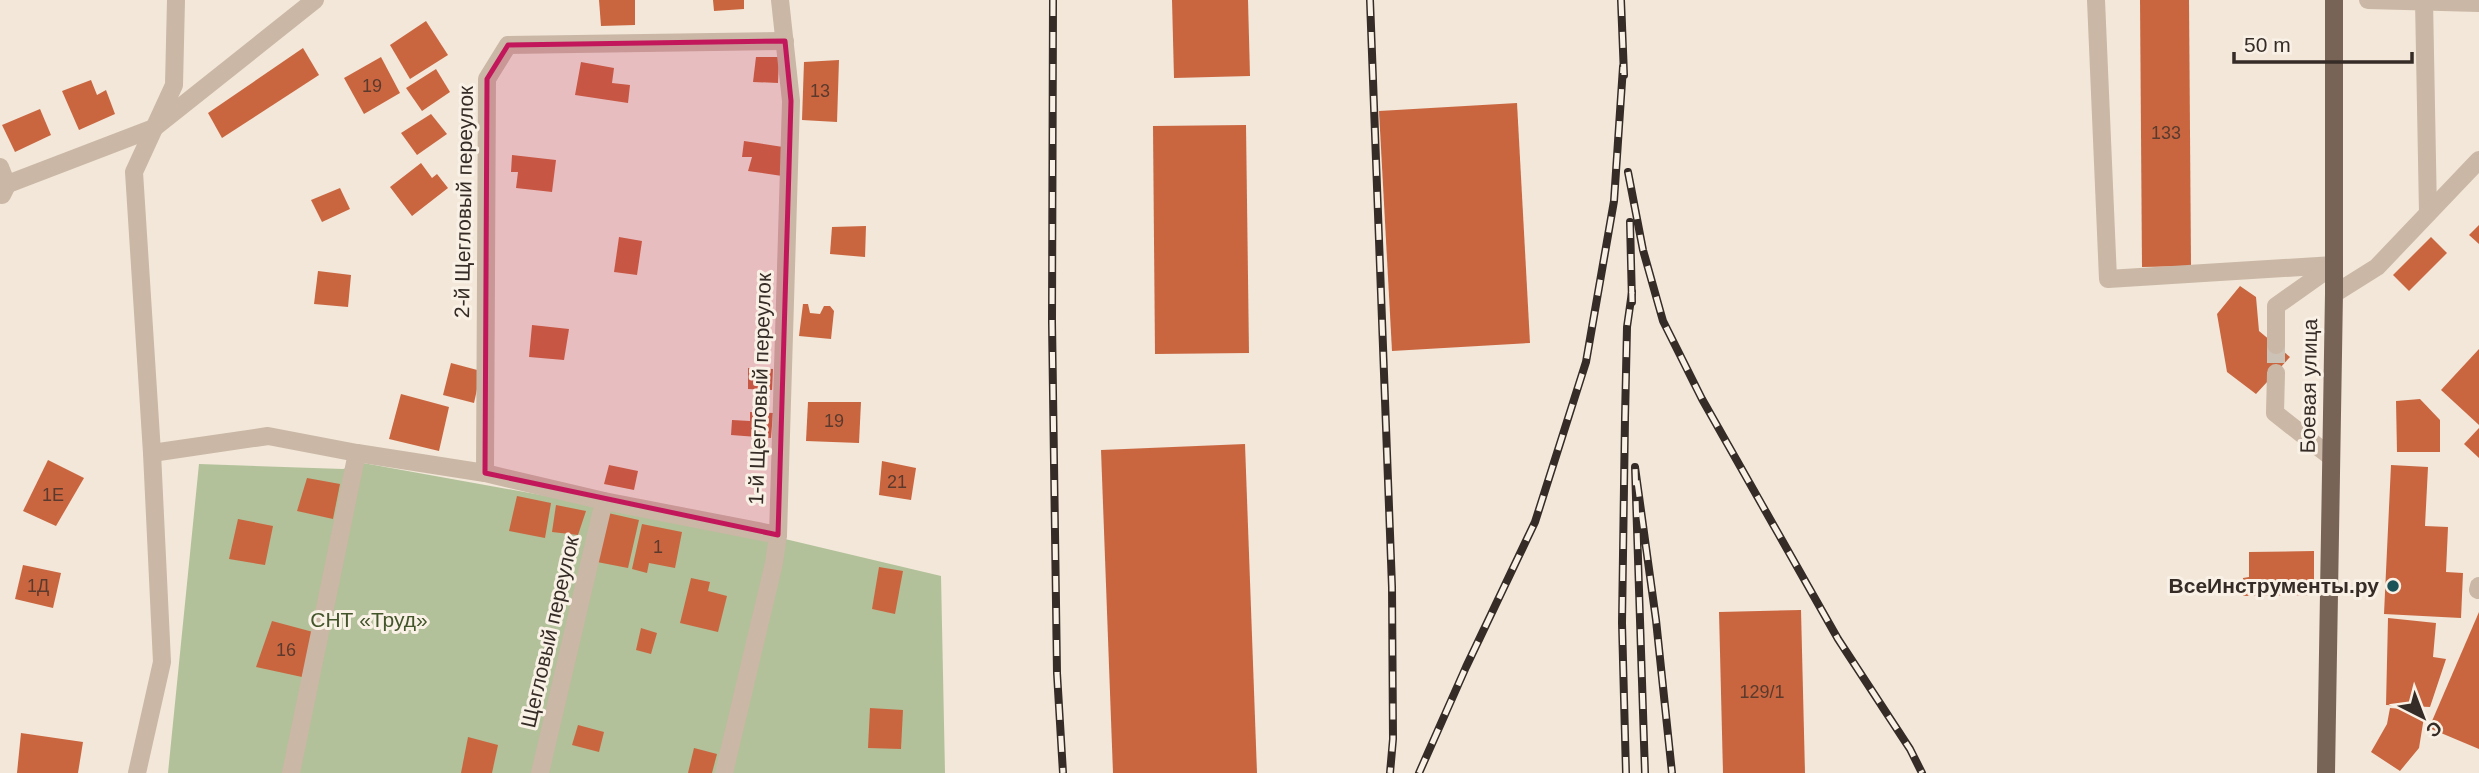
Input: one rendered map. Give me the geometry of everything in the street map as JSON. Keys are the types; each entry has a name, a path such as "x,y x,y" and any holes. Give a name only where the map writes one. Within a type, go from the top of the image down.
{"main road":[{"name":"Боевая улица","path":"2326,773 2334,293 2334,0"}],"street":[{"path":"137,773 162,662 134,172 174,85 176,0"},
{"path":"2,184 154,128 315,0"},
{"name":"1-й Щегловый переулок","path":"724,773 774,563 778,534 791,101 780,0"},
{"path":"2096,0 2108,279 2334,265"},
{"path":"2368,0 2479,3"},
{"path":"2424,1 2428,213"},
{"name":"2-й Щегловый переулок","path":"485,474 487,79 508,45 785,41"},
{"path":"2334,293 2377,267 2479,160"},
{"path":"2276,345 2276,306 2334,265"},
{"path":"2276,373 2275,413 2331,457"},
{"path":"152,453 268,436 485,474 604,501 778,534"},
{"path":"291,773 357,453"},
{"name":"Щегловый переулок","path":"540,773 604,501"}],"highlighted area":[{"path":"785,41 791,101 778,535 485,473 487,79 508,45"}],"green space":[{"name":"СНТ «Труд»","path":"363,463 785,539 941,576 945,773 168,773 199,464 343,469"}],"building":[{"path":"599,0 635,0 635,25 601,26"},
{"path":"713,0 744,0 744,9 714,11"},
{"path":"1172,0 1248,0 1250,76 1174,78"},
{"path":"2140,0 2189,0 2191,266 2142,267"},
{"path":"426,21 448,55 410,79 390,45"},
{"path":"303,48 319,75 222,138 208,113"},
{"path":"381,57 400,93 364,114 344,78"},
{"path":"756,57 779,57 778,83 753,82"},
{"path":"839,60 837,122 802,120 804,62"},
{"path":"581,62 614,68 612,83 630,85 628,103 575,95"},
{"path":"436,69 450,92 422,111 406,88"},
{"path":"91,80 97,95 106,90 115,114 79,130 62,91"},
{"path":"1517,103 1530,343 1392,351 1379,111"},
{"path":"40,109 51,135 15,152 2,125"},
{"path":"431,114 447,134 417,155 401,133"},
{"path":"1246,125 1249,353 1155,354 1153,126"},
{"path":"744,141 783,147 782,176 748,171 752,157 742,157"},
{"path":"512,155 556,160 552,192 516,188 518,172 511,172"},
{"path":"421,163 432,178 437,174 448,188 412,216 390,187"},
{"path":"340,188 350,209 322,222 311,200"},
{"path":"2479,225 2479,244 2469,235"},
{"path":"866,226 865,257 830,254 832,227"},
{"path":"619,237 642,241 637,275 614,272"},
{"path":"2431,237 2447,253 2409,291 2393,275"},
{"path":"318,271 351,275 348,307 314,304"},
{"path":"2240,286 2256,297 2259,331 2290,357 2256,394 2227,372 2217,314"},
{"path":"803,304 808,304 810,313 820,314 824,306 830,306 834,311 831,339 799,336"},
{"path":"532,325 569,329 564,360 529,357"},
{"path":"2479,349 2479,425 2441,390"},
{"path":"451,363 481,371 474,403 443,395"},
{"path":"748,368 773,369 772,390 748,389"},
{"path":"401,394 449,407 439,451 389,439"},
{"path":"2420,399 2440,420 2440,452 2397,452 2396,401"},
{"path":"808,402 861,402 859,443 806,441"},
{"path":"750,412 773,413 771,438 731,435 732,420 750,421"},
{"path":"2479,428 2479,458 2464,444"},
{"path":"1245,444 1257,773 1113,773 1101,450"},
{"path":"48,460 84,478 56,526 23,511"},
{"path":"882,461 916,468 911,500 879,495"},
{"path":"609,465 638,471 634,490 604,484"},
{"path":"2391,465 2428,467 2425,526 2448,527 2446,572 2463,573 2461,618 2384,614"},
{"path":"307,478 340,484 333,519 297,511"},
{"path":"517,496 551,503 545,538 509,531"},
{"path":"556,505 586,511 578,535 552,532"},
{"path":"608,513 639,520 628,568 597,562"},
{"path":"238,519 273,526 265,565 229,559"},
{"path":"642,524 682,532 675,568 649,563 647,573 632,569"},
{"path":"2314,551 2314,595 2243,596 2243,578 2249,577 2249,552"},
{"path":"23,565 61,573 53,608 15,599"},
{"path":"879,567 903,571 895,614 872,609"},
{"path":"691,578 710,582 708,591 727,596 718,632 680,623"},
{"path":"1801,610 1805,773 1723,773 1719,612"},
{"path":"2479,612 2479,749 2429,728"},
{"path":"2388,618 2436,623 2433,657 2446,659 2430,707 2386,705"},
{"path":"272,621 313,632 302,677 256,667"},
{"path":"641,628 657,633 651,654 636,650"},
{"path":"870,708 903,710 901,749 868,748"},
{"path":"2390,708 2425,711 2419,748 2400,771 2371,752 2387,724"},
{"path":"578,725 604,732 599,752 572,745"},
{"path":"21,733 83,742 78,773 17,773"},
{"path":"468,737 498,745 492,773 461,773"},
{"path":"694,748 717,754 712,773 688,773"}],"tunnel":[{"path":"2276,345 2276,373"}],"railway":[{"path":"1053,0 1052,322 1057,673 1063,773"},
{"path":"1370,0 1392,587 1393,739 1390,773"},
{"path":"1621,0 1624,75"},
{"path":"1419,773 1535,522 1586,362 1614,201 1623,67"},
{"path":"1628,172 1643,250 1663,321 1702,399 1838,639 1910,749 1922,773"},
{"path":"1630,222 1632,302"},
{"path":"1626,773 1622,623 1627,327 1632,292"},
{"path":"1645,773 1635,467 1656,620 1672,773"}],"place":[{"name":"ВсеИнструменты.ру","path":"2393,586"}]}
